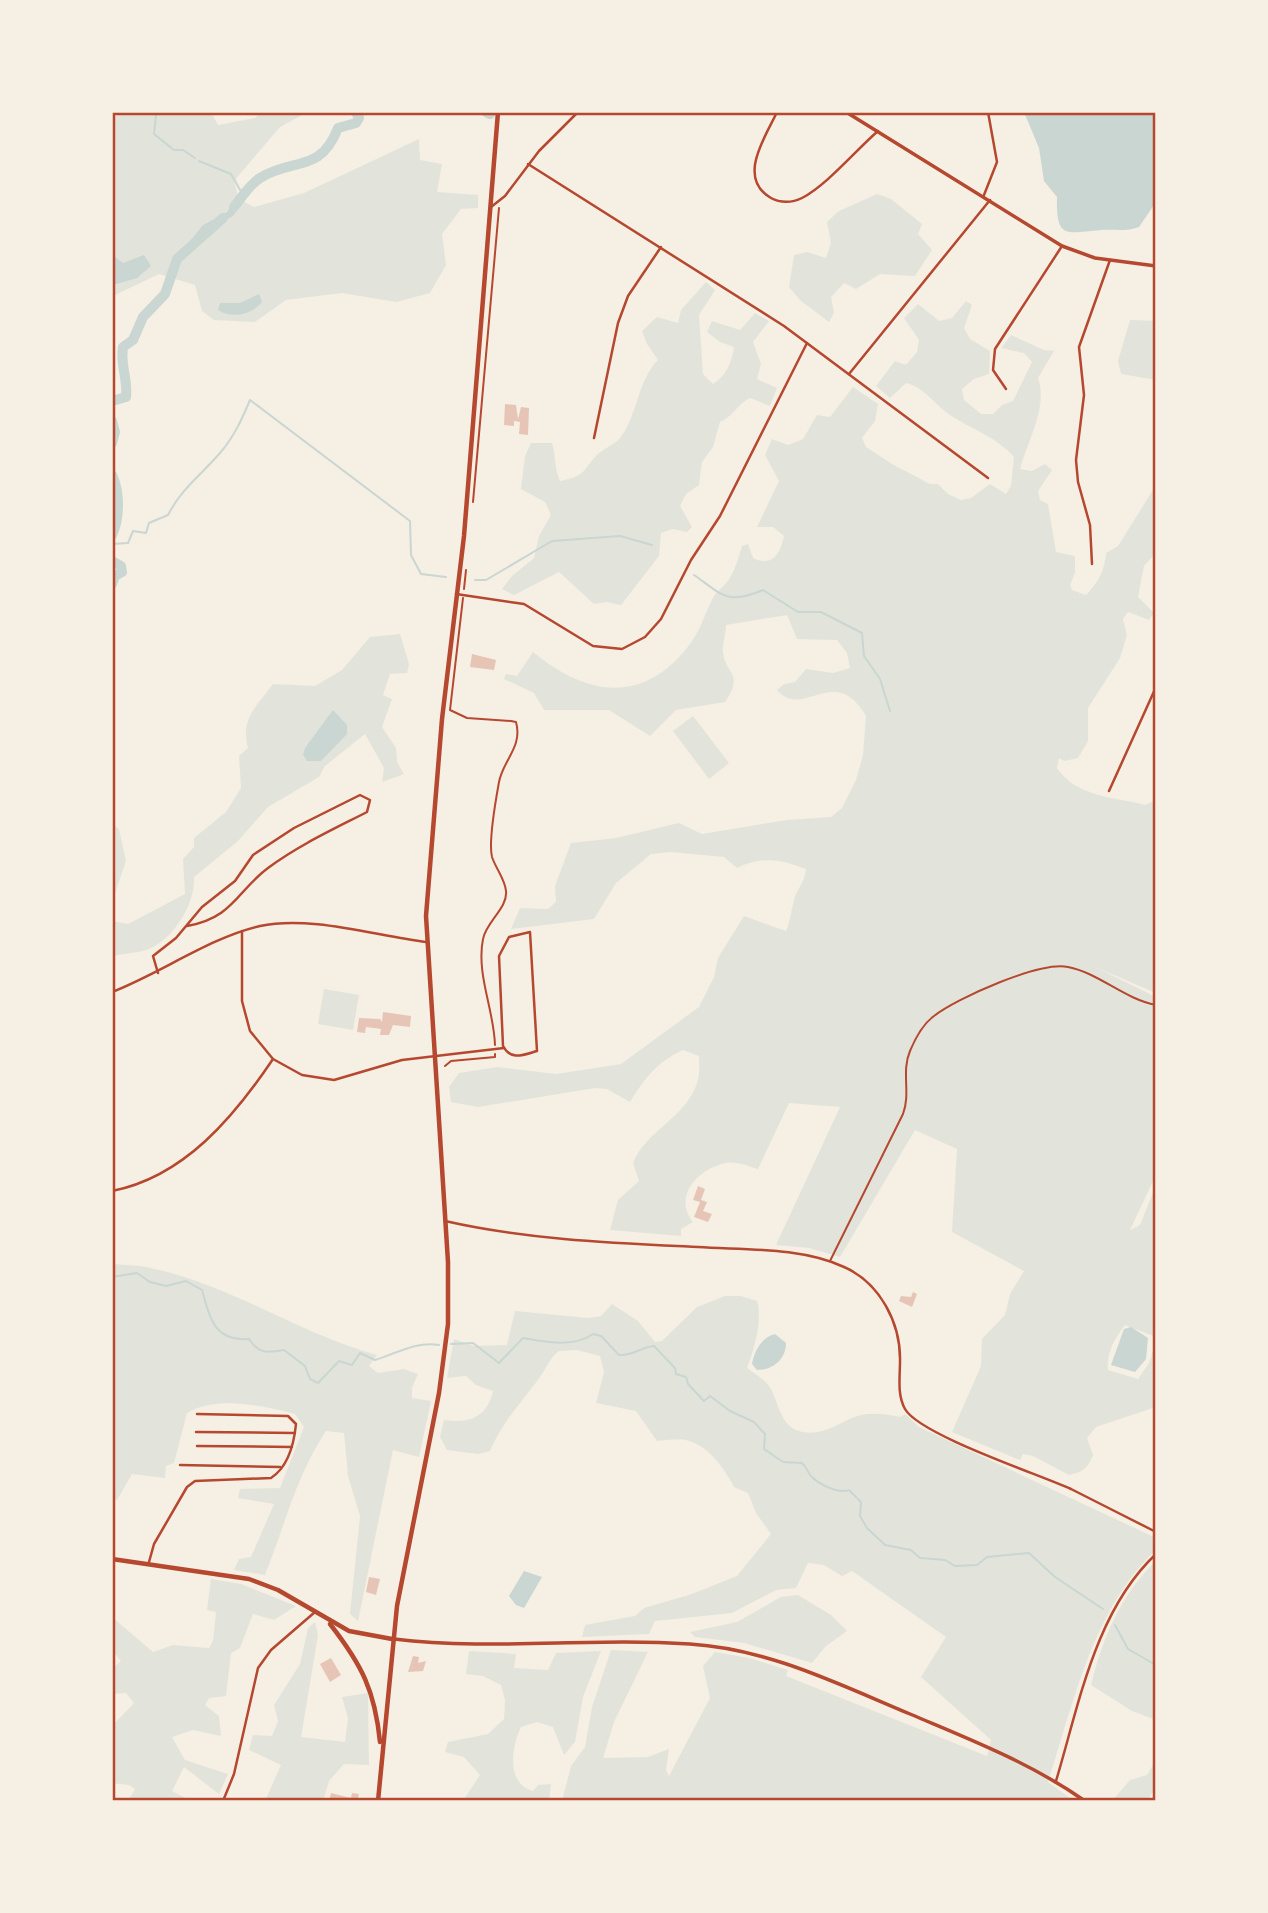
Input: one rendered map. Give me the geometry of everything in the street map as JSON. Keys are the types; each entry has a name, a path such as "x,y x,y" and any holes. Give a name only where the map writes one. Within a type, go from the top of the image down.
{"main road":[{"path":"378,1801 392,1639 446,1346 448,1287 445,1222 426,942 430,852 464,536 499,112"},
{"path":"112,1559 249,1578 278,1590 357,1634 392,1639"},
{"path":"328,1620 358,1662 370,1688 376,1710 381,1755"}],"street":[{"path":"491,207 578,112"},
{"path":"777,112 757,156 754,173 765,194 781,202 804,197 878,131"},
{"path":"846,112 984,195 1062,246 1110,260 1156,266"},
{"path":"984,195 997,162 988,112"},
{"path":"528,164 807,343 988,478"},
{"path":"849,374 990,200"},
{"path":"1006,389 993,370 995,349 1062,246"},
{"path":"594,438 618,323 628,296 661,247"},
{"path":"1092,564 1090,525 1077,470 1084,395 1079,346 1110,260"},
{"path":"456,594 524,604 593,646 622,649 645,637 661,620 691,560 720,516 807,343"},
{"path":"1109,791 1156,687"},
{"path":"158,973 153,956 187,926 202,907 235,881 253,855 282,835 360,794 370,800 368,812 305,844 267,869 225,911 206,921 187,926"},
{"path":"112,992 158,973 242,931 268,925 298,923 426,942"},
{"path":"242,931 243,1010 254,1039 272,1059 302,1075 334,1080 389,1063 433,1055 504,1048 516,1056 537,1051 530,932 509,937 499,952 504,1048"},
{"path":"112,1191 155,1175 199,1147 229,1119 272,1059"},
{"path":"445,1222 545,1239 776,1252 830,1261 870,1283 884,1303 898,1340 901,1398 911,1416 946,1436 1071,1489 1156,1532"},
{"path":"149,1564 155,1544 187,1487 195,1481 271,1478 278,1474 292,1447 296,1424 288,1416 197,1414"},
{"path":"196,1432 295,1433"},
{"path":"197,1446 292,1447"},
{"path":"180,1465 280,1467"},
{"path":"1056,1781 1093,1661 1109,1622 1132,1582 1156,1554"},
{"path":"223,1801 234,1774 258,1668 271,1650 315,1612"},
{"path":"392,1639 457,1645 654,1642 744,1651 816,1674 1006,1755 1056,1781 1085,1801"}],"lane":[{"path":"830,1261 903,1114 907,1101 905,1067 922,1028 936,1014 1018,975 1047,967 1067,966 1156,1005"}],"path":[{"path":"472,510 498,202"},
{"path":"445,1066 452,1062 495,1057 482,948 488,924 506,897 505,885 491,855 500,780 514,751 517,727 516,722 467,718 450,710 467,559"}],"shaded area":[{"path":"126,112 211,112 218,125 255,118 261,112 308,112 280,127 234,181 239,199 254,207 304,193 419,139 420,160 442,164 437,192 478,195 478,208 461,209 442,234 446,265 430,293 396,302 342,293 286,300 255,322 214,320 202,311 195,285 159,274 113,296 112,299 112,118"},
{"path":"1024,112 1156,112 1156,202 1139,227 1071,232 1061,227 1057,197 1044,181 1039,148"},
{"path":"877,194 891,199 922,224 918,234 932,250 915,276 880,274 856,289 844,283 831,297 834,313 829,322 800,300 789,287 794,255 807,252 826,258 831,243 827,222 839,211"},
{"path":"241,195 245,199 233,216 208,229 195,248 181,259 179,255 203,225 226,213"},
{"path":"112,255 123,263 144,255 151,266 137,278 113,285"},
{"path":"706,282 715,290 699,315 703,374 713,384 718,381 725,373 733,353 734,347 720,342 707,332 712,321 740,330 755,313 769,321 753,342 761,364 757,379 777,388 770,406 750,398 720,422 713,447 702,462 699,485 686,494 680,506 692,527 687,532 673,529 661,533 659,556 621,605 607,602 594,604 559,572 514,595 502,589 512,576 534,558 539,536 551,515 545,502 521,489 525,456 531,443 552,443 560,481 579,475 598,454 618,440 631,419 651,368 658,360 642,331 657,317 678,323 681,310"},
{"path":"259,294 262,302 247,313 236,315 218,310 220,303 240,303"},
{"path":"966,301 972,305 964,328 970,339 990,351 989,374 974,379 962,389 964,400 981,414 993,414 1002,405 1013,401 1032,362 1024,353 1001,348 1011,335 1044,350 1054,351 1038,378 1041,400 1039,412 1020,469 1032,471 1045,464 1052,470 1038,491 1040,500 1048,504 1056,552 1075,556 1075,572 1070,586 1072,590 1086,595 1094,585 1102,571 1106,553 1118,546 1156,485 1156,553 1144,566 1138,597 1154,613 1149,620 1128,612 1123,619 1127,635 1120,658 1088,708 1088,741 1078,758 1064,761 1059,758 1057,768 1075,785 1097,794 1145,805 1156,800 1156,993 1095,967 1156,997 1156,1175 1130,1230 1140,1225 1156,1185 1156,1337 1125,1325 1112,1346 1108,1370 1138,1379 1149,1363 1156,1341 1156,1407 1096,1427 1087,1438 1093,1455 1089,1463 1081,1471 1069,1475 1033,1456 1023,1454 1020,1460 952,1432 981,1366 982,1339 1005,1315 1010,1294 1024,1271 952,1232 957,1149 915,1130 840,1257 809,1248 776,1245 840,1107 789,1103 758,1169 738,1163 726,1163 698,1177 687,1193 687,1212 693,1222 681,1229 681,1236 610,1230 618,1200 639,1181 633,1163 639,1152 684,1106 691,1095 698,1080 699,1056 683,1050 666,1060 647,1078 630,1102 607,1089 595,1088 478,1107 451,1102 449,1087 459,1073 497,1067 556,1074 621,1064 699,1007 714,977 718,958 744,916 786,931 806,869 772,860 737,868 724,857 671,852 651,854 616,883 594,919 511,929 520,908 548,909 556,902 555,886 571,843 616,838 679,823 702,834 787,820 831,817 842,808 856,780 863,755 866,716 854,701 842,694 831,692 798,700 787,698 777,690 784,684 795,682 806,669 833,673 850,668 847,653 837,640 797,639 787,615 726,625 724,659 734,679 725,702 676,710 650,736 609,710 544,710 534,693 504,679 506,674 517,676 533,652 574,678 615,688 635,685 654,677 672,664 694,639 714,596 729,579 742,546 748,544 753,558 760,560 771,560 778,553 784,536 773,527 757,527 779,481 765,455 772,439 788,445 803,439 817,415 830,417 853,387 878,404 875,421 862,438 866,447 930,484 938,484 948,494 961,500 971,498 990,484 1006,494 1011,486 1014,457 1007,450 950,415 913,385 906,383 890,398 876,386 895,361 906,365 917,352 919,340 904,318 918,304 939,321 952,318"},
{"path":"1130,320 1156,321 1156,380 1121,374 1118,361"},
{"path":"400,634 409,664 407,673 390,674 383,695 392,699 382,727 396,748 397,762 404,774 382,782 384,768 365,734 325,766 319,777 268,807 238,841 194,877 191,900 186,912 161,942 139,952 112,956 112,921 128,924 185,894 183,859 194,847 194,838 226,812 241,788 239,756 248,748 248,721 273,684 315,686 342,670 370,637"},
{"path":"333,710 347,725 347,734 321,761 307,761 303,755 305,748"},
{"path":"693,716 729,763 709,779 673,731"},
{"path":"112,824 119,829 126,861 112,902"},
{"path":"324,989 359,995 353,1030 318,1024"},
{"path":"112,1264 134,1265 184,1277 239,1298 321,1335 377,1355 369,1366 378,1373 404,1369 418,1374 412,1388 412,1398 431,1401 419,1457 393,1450 358,1621 350,1614 360,1516 348,1476 344,1433 326,1431 316,1448 299,1483 265,1575 234,1570 239,1559 251,1557 274,1504 238,1498 240,1489 280,1488 304,1427 295,1414 255,1405 226,1403 212,1404 187,1413 174,1463 166,1466 165,1478 132,1474 117,1500 112,1498"},
{"path":"725,1296 741,1296 757,1301 758,1326 747,1368 769,1386 783,1418 796,1430 813,1433 857,1416 879,1414 900,1417 905,1414 919,1427 1156,1538 1156,1550 1116,1599 1101,1627 1067,1719 1048,1782 1074,1801 562,1801 571,1766 585,1747 592,1707 611,1650 648,1652 614,1722 603,1758 648,1757 669,1749 666,1770 669,1776 710,1698 703,1666 715,1652 749,1658 788,1670 786,1676 987,1756 991,1740 921,1677 946,1637 852,1571 842,1576 824,1565 808,1563 796,1588 776,1590 732,1613 655,1621 649,1634 582,1637 585,1625 635,1616 644,1608 689,1595 737,1576 771,1534 756,1513 748,1493 734,1487 721,1466 702,1447 683,1439 657,1441 636,1411 596,1403 604,1372 600,1356 577,1350 559,1351 506,1421 490,1451 478,1454 447,1450 440,1437 444,1420 462,1421 476,1417 486,1407 493,1391 476,1385 466,1376 447,1378 454,1339 473,1346 507,1345 515,1311 588,1318 601,1316 612,1304 638,1321 655,1342 662,1341 697,1307"},
{"path":"1131,1327 1148,1338 1146,1359 1135,1372 1111,1365 1124,1329"},
{"path":"775,1334 786,1343 784,1354 773,1366 757,1370 752,1364 757,1350 766,1338"},
{"path":"1156,1561 1156,1720 1132,1711 1091,1685 1114,1618 1133,1588"},
{"path":"524,1571 542,1577 524,1608 516,1605 509,1596"},
{"path":"211,1579 241,1584 296,1606 274,1620 253,1614 240,1648 231,1653 226,1696 209,1698 205,1705 219,1716 221,1736 193,1730 172,1737 185,1760 228,1774 219,1794 184,1767 172,1791 191,1801 128,1801 135,1789 129,1785 112,1783 112,1726 134,1703 126,1693 112,1694 112,1669 121,1661 112,1650 112,1617 153,1652 173,1645 209,1648 213,1641 216,1612 207,1610"},
{"path":"798,1595 831,1615 847,1631 826,1646 812,1663 744,1643 695,1637 690,1632 737,1622 781,1597"},
{"path":"315,1622 318,1635 301,1737 345,1742 348,1718 342,1697 368,1693 369,1765 344,1764 329,1781 323,1801 265,1801 281,1765 249,1750 253,1735 272,1736 278,1721 274,1705 300,1664 308,1628"},
{"path":"469,1651 516,1654 514,1668 548,1670 556,1653 601,1651 583,1697 575,1742 564,1755 553,1727 537,1722 521,1727 518,1735 513,1763 518,1780 533,1791 538,1785 551,1784 549,1801 463,1801 480,1775 464,1757 445,1752 448,1742 488,1734 504,1719 505,1700 501,1685 483,1676 466,1674"},
{"path":"1156,1760 1156,1787 1147,1801 1112,1801 1130,1780 1147,1775"}],"building":[{"path":"505,404 516,405 518,419 521,407 529,408 528,435 519,434 520,422 514,421 514,426 504,425"},
{"path":"472,654 496,660 494,670 470,667"},
{"path":"383,1012 411,1016 410,1027 393,1025 389,1035 380,1035 381,1029 366,1027 365,1033 357,1032 359,1018 380,1019 382,1022"},
{"path":"698,1186 705,1189 701,1200 707,1202 703,1211 712,1214 708,1222 694,1217 700,1202 693,1200"},
{"path":"913,1292 917,1294 912,1307 899,1301 901,1296 911,1297"},
{"path":"369,1577 380,1579 376,1595 366,1592"},
{"path":"413,1656 419,1657 418,1663 426,1661 423,1671 408,1672"},
{"path":"331,1658 341,1675 330,1682 320,1664"},
{"path":"331,1793 351,1798 352,1793 359,1794 357,1801 329,1801"}],"waterway":[{"path":"160,112 156,115 154,134 174,150 183,150 195,158"},
{"path":"234,207 260,178 305,162 323,152 338,128 356,123 359,118 356,112"},
{"path":"486,112 490,114"},
{"path":"199,161 231,174 243,195"},
{"path":"112,401 126,397 123,347 133,340 143,317 165,294 177,259 223,218"},
{"path":"112,544 128,543 133,531 146,533 149,523 168,515 185,489 229,441 250,400 410,521 411,555 421,574 446,577"},
{"path":"112,421 115,432 112,443"},
{"path":"112,475 118,505 112,535"},
{"path":"475,580 486,580 552,541 620,536 652,545"},
{"path":"112,561 121,566 122,572 115,576 112,584"},
{"path":"694,575 726,596 741,597 763,590 798,612 821,612 862,633 864,656 880,679 890,711"},
{"path":"112,1277 137,1273 150,1282 166,1286 186,1281 202,1290 211,1319 221,1332 228,1337 249,1339 264,1351 284,1350 305,1366 310,1379 318,1383 339,1361 352,1365 360,1353 375,1360 415,1346 439,1345"},
{"path":"451,1344 473,1343 499,1363 523,1338 568,1342 593,1334 601,1336 619,1355 654,1346 675,1368 676,1374 686,1377 688,1384 704,1401 710,1396 730,1411 754,1422 765,1434 764,1449 783,1462 802,1463 811,1476 825,1486 840,1491 849,1490 861,1502 860,1516 867,1528 885,1545 911,1550 920,1558 945,1560 955,1566 977,1565 987,1557 1029,1553 1055,1577 1103,1609"},
{"path":"1115,1625 1128,1649 1154,1664 1156,1671"},
{"path":"1156,1677 1156,1685"}]}
